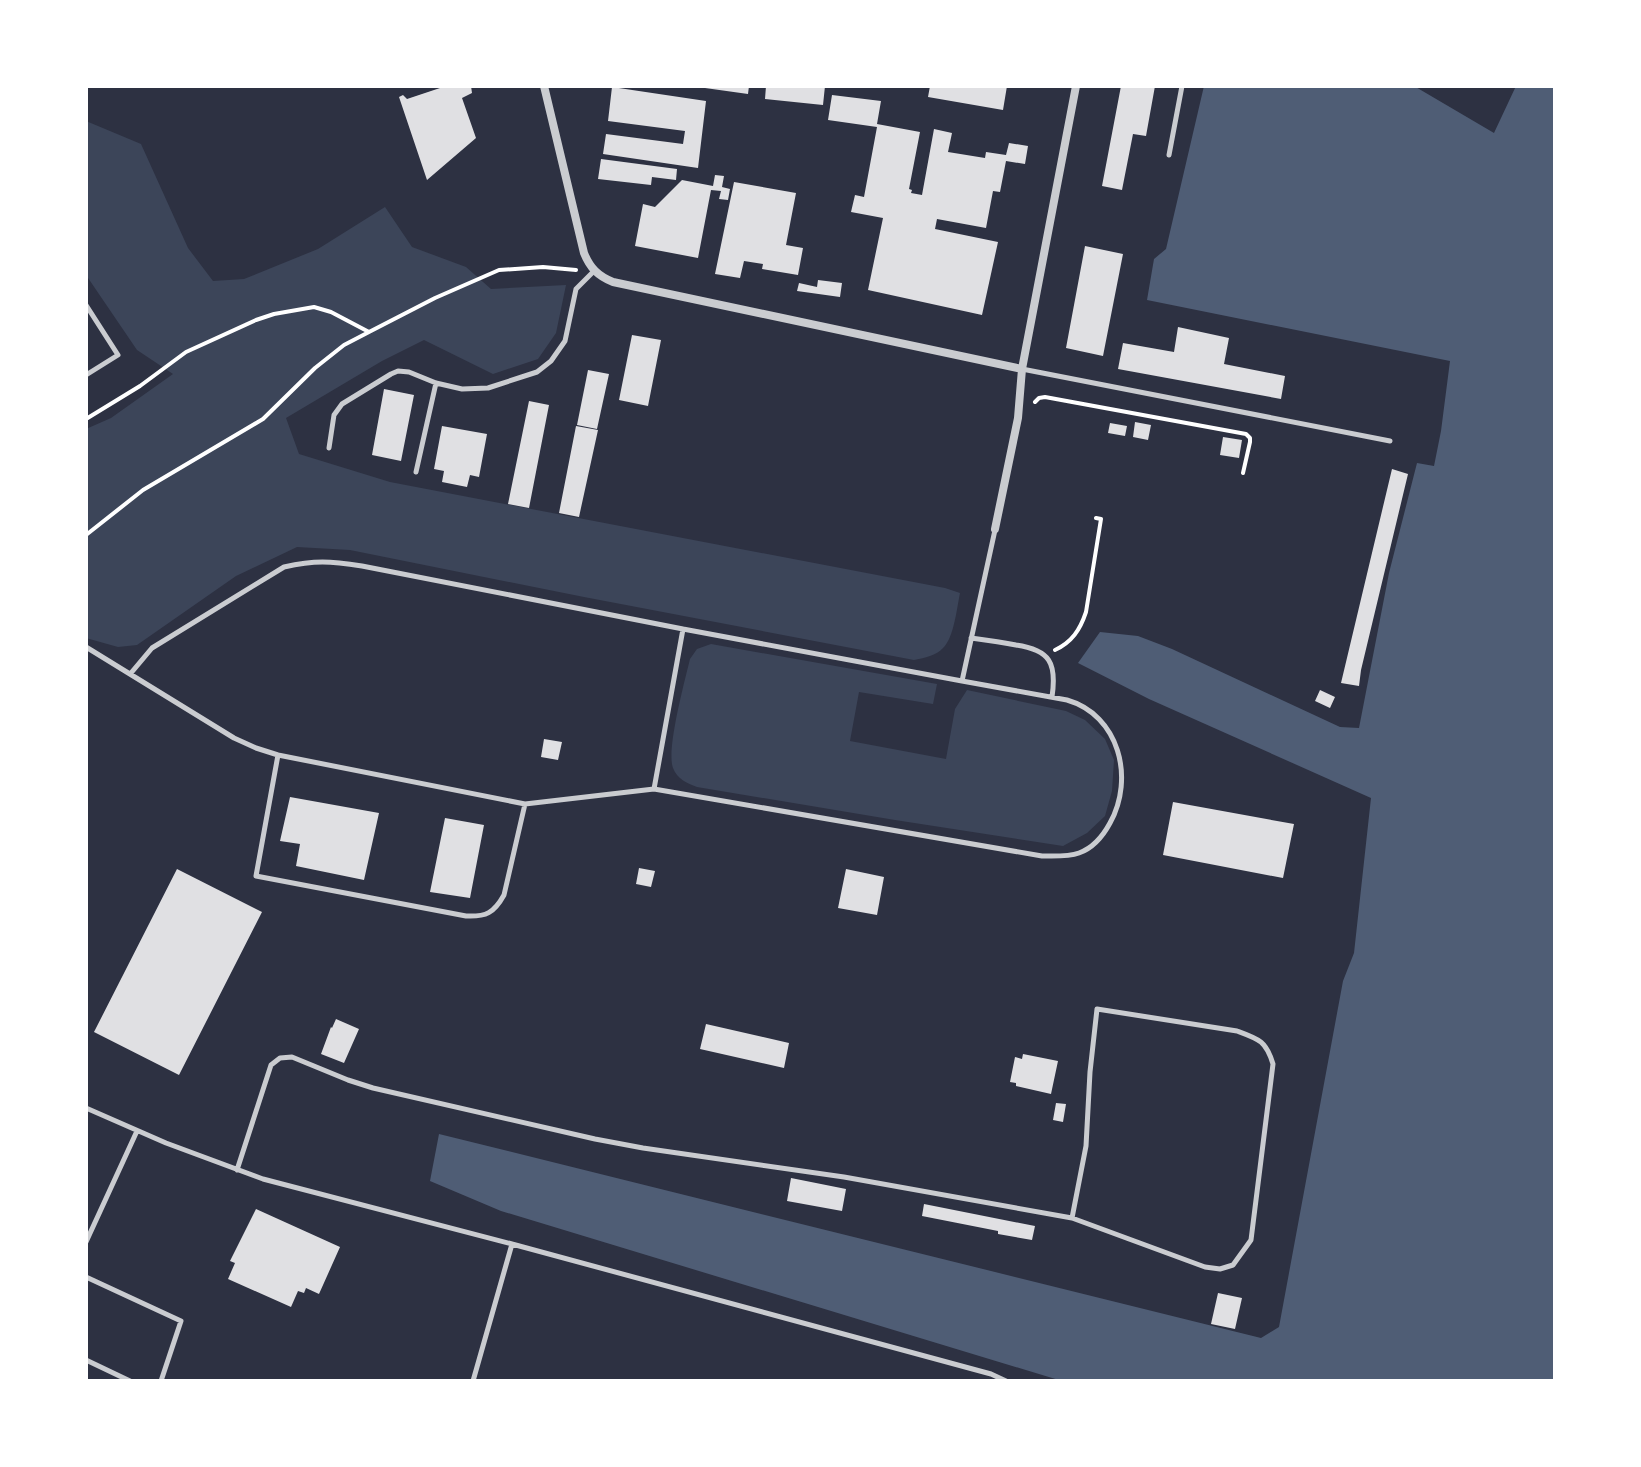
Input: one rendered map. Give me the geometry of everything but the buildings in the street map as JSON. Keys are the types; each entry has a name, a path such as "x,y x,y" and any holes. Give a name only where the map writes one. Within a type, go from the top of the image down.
{"street":[{"path":"544,86 584,253 594,271 613,282 1022,369"},
{"path":"995,529 1018,418 1022,369 1076,86"}],"lane":[{"path":"1169,155 1182,86"},
{"path":"329,448 334,415 342,404 398,371 462,389 488,388 537,372 551,361 565,341 576,289 594,271"},
{"path":"86,305 118,355 86,375"},
{"path":"1022,369 1390,441"},
{"path":"416,472 436,383"},
{"path":"962,681 995,529"},
{"path":"86,647 234,738 256,748 525,804 654,789 1042,856 1062,856 1079,853 1094,845 1105,832 1115,815 1122,782 1121,758 1111,734 1092,711 1080,704 335,562 309,561 284,567 152,648 131,673"},
{"path":"654,789 683,629"},
{"path":"971,638 1038,649 1052,666 1055,680 1052,697"},
{"path":"278,755 256,876 480,917 497,908 504,895 525,804"},
{"path":"237,1170 271,1065 280,1058 292,1057 373,1088 595,1139 844,1177 1072,1218 1205,1267 1220,1269 1233,1265 1251,1240 1255,1223 1273,1064 1269,1049 1256,1038 1237,1031 1097,1009 1086,1146 1072,1218"},
{"path":"86,1108 263,1179 976,1370 1006,1381"},
{"path":"86,1242 137,1131"},
{"path":"473,1381 512,1244"},
{"path":"86,1277 181,1321 161,1381"},
{"path":"86,1360 130,1381"}],"path":[{"path":"86,535 143,490 263,419 315,368 344,345 369,332 499,270 543,267 594,271"},
{"path":"86,419 140,386 186,352 274,314 314,307 331,312 369,332"},
{"path":"1032,405 1045,397 1246,434 1250,442 1243,473"},
{"path":"1046,655 1065,645 1082,624 1101,519 1096,518"}],"shaded area":[{"path":"1204,86 1414,86 1494,133 1516,86 1555,86 1555,1381 1062,1381 501,1211 430,1181 439,1134 1261,1338 1279,1327 1343,981 1354,953 1371,798 1149,699 1078,663 1100,632 1138,636 1340,727 1359,728 1389,573 1417,463 1434,466 1450,361 1147,300 1154,259 1166,249"},
{"path":"86,121 141,144 188,248 213,281 244,279 318,249 385,207 412,247 466,267 491,289 566,285 556,333 538,359 493,374 424,340 286,418 299,454 390,482 945,588 960,593 947,643 937,653 914,660 350,550 297,547 236,576 137,645 118,647 86,638 86,429 111,418 173,374 137,350 86,275"},
{"path":"711,644 937,684 933,704 859,692 850,741 946,759 955,709 967,690 1066,711 1085,720 1105,739 1114,760 1112,791 1105,816 1087,833 1063,846 690,784 680,778 673,768 674,731 690,659 697,649"}]}
